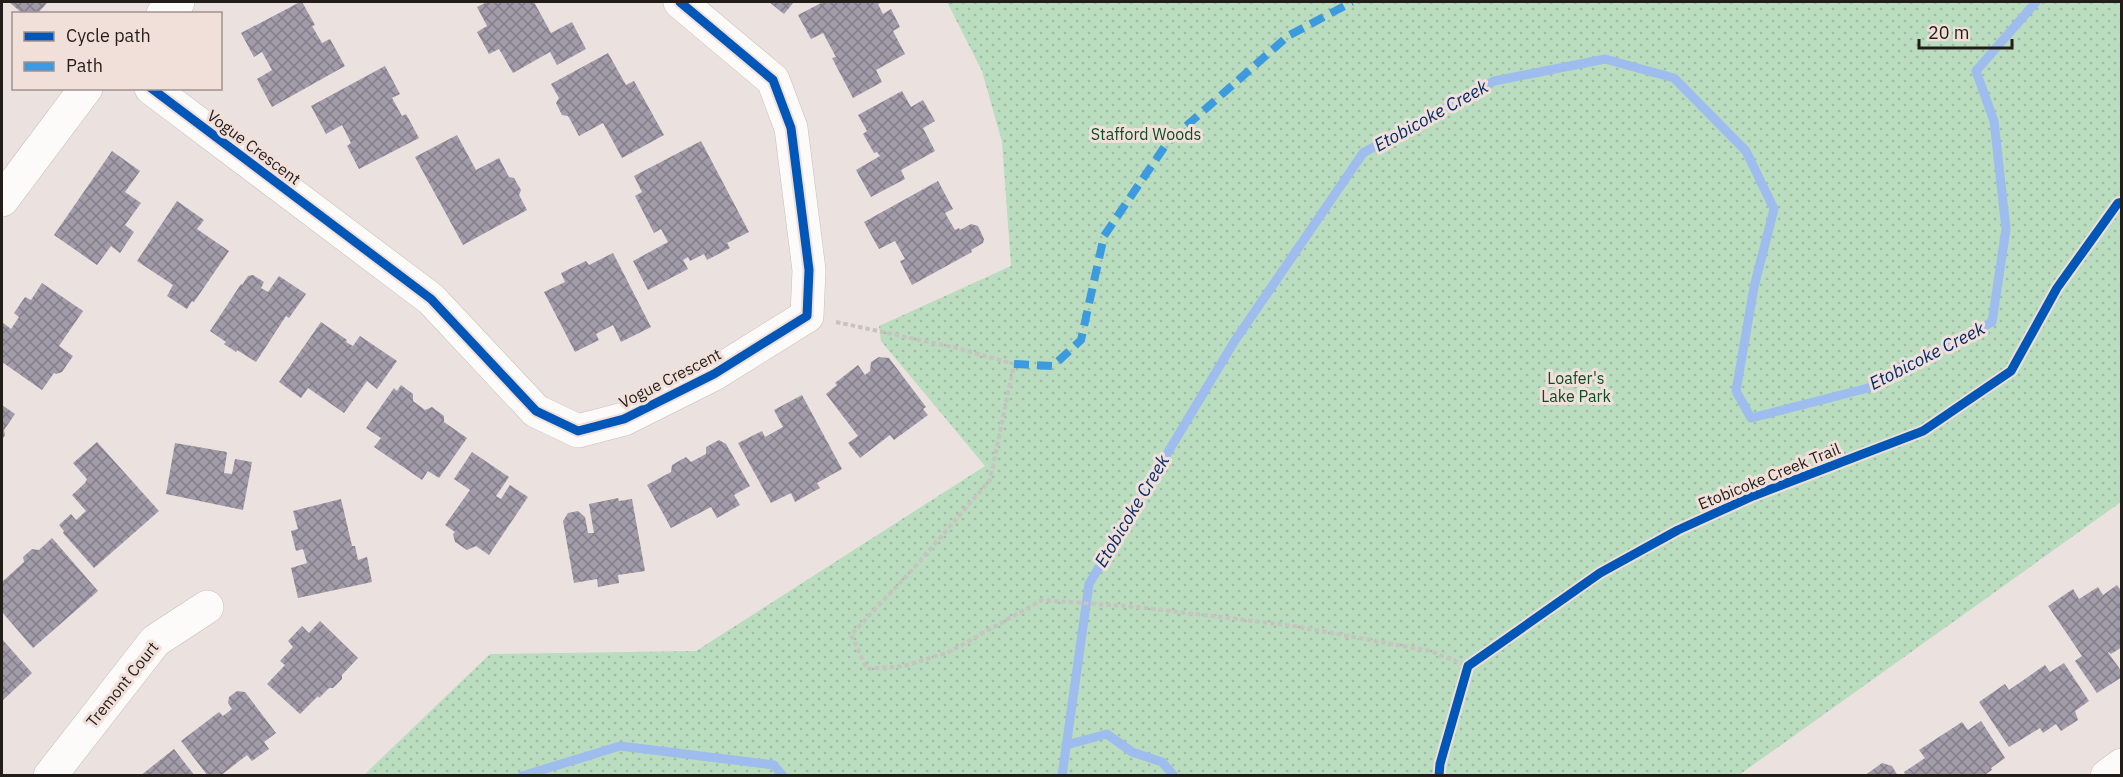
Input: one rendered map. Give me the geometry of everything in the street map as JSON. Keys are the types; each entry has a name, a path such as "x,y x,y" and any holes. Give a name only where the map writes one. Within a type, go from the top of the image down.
{"street":[{"path":"166,12 178,2"},
{"path":"680,2 773,80 791,128 809,270 807,316"},
{"path":"2,200 84,90"},
{"name":"Vogue Crescent","path":"154,90 431,299 536,411 578,431 624,419 714,374 807,316"},
{"name":"Tremont Court","path":"50,776 155,641 207,607"},
{"path":"2107,776 2121,765"}],"path":[{"path":"807,316 957,348 1014,364 990,480 912,570 851,634 867,669 904,666 949,652 1042,600 1138,607 1317,630 1430,651 1468,666"},
{"path":"1465,677 1468,666 1477,659"}],"green space":[{"name":"Loafer's Lake Park","path":"947,2 2121,2 2121,502 1739,775 364,775 490,654 696,651 985,466 881,341 879,326 1011,266 1002,142 982,71"}],"building":[{"path":"9,2 48,2 39,12 21,12"},
{"path":"300,2 315,25 312,26 322,43 330,39 345,66 272,107 257,79 272,70 262,52 254,57 241,33"},
{"path":"487,2 534,2 551,33 572,22 586,49 557,65 550,52 513,73 499,49 489,54 477,32 487,26 477,7"},
{"path":"769,2 794,2 784,14"},
{"path":"823,2 882,2 878,4 883,14 891,9 900,27 893,31 905,54 876,70 882,82 853,98 832,58 836,57 823,33 811,39 798,15"},
{"path":"608,53 626,85 634,81 664,135 622,158 603,123 579,136 568,116 562,115 556,103 559,98 551,84"},
{"path":"385,66 400,94 392,98 402,116 406,114 419,138 359,169 347,146 351,143 342,125 326,134 311,106"},
{"path":"902,91 911,107 923,100 935,121 923,128 935,151 901,170 905,179 871,197 856,170 880,156 877,152 874,153 863,134 867,131 858,115"},
{"path":"457,135 476,170 499,158 509,177 514,178 521,190 519,195 527,210 463,245 415,157"},
{"path":"701,141 749,232 727,243 730,248 707,260 704,254 690,261 688,257 683,260 688,269 648,290 633,261 668,242 661,229 654,233 635,196 642,192 634,176"},
{"path":"112,151 140,171 125,192 141,203 125,225 134,232 120,253 111,246 97,265 54,235"},
{"path":"938,181 953,209 945,213 955,230 971,224 978,226 984,239 983,243 971,250 972,252 912,285 900,261 905,259 895,241 879,249 864,222"},
{"path":"177,201 204,220 197,229 229,251 187,309 167,296 173,285 137,261"},
{"path":"613,253 651,327 621,342 613,325 596,334 599,340 575,352 544,292 565,282 561,273 586,261 589,265"},
{"path":"253,275 264,282 261,288 268,292 279,276 306,294 289,318 286,316 256,362 224,344 226,342 210,331 241,284 248,276"},
{"path":"42,283 83,311 59,346 73,356 62,372 54,373 42,390 2,362 2,322 11,329 19,317 14,313 25,297 31,300"},
{"path":"321,322 353,346 360,336 397,361 377,389 367,381 344,413 308,388 301,398 279,382"},
{"path":"879,357 889,358 926,407 923,409 928,415 894,440 890,435 860,458 848,443 858,436 826,394 837,385 835,383 858,365 865,375 870,371 871,362"},
{"path":"401,385 413,394 413,401 425,410 432,407 444,416 444,422 467,438 439,478 428,471 422,480 374,447 381,438 366,428 394,388 397,391"},
{"path":"802,395 842,469 817,483 820,488 795,502 791,493 771,503 738,443 762,431 765,437 783,427 774,410"},
{"path":"2,405 15,414 4,430 5,435 2,440"},
{"path":"719,440 726,444 750,486 734,495 740,505 717,518 711,507 671,528 647,485 671,472 672,465 686,457 691,462 706,454 706,447"},
{"path":"97,442 159,511 94,568 63,533 59,525 71,514 76,520 86,511 72,495 87,479 73,463"},
{"path":"175,443 227,452 224,473 232,474 235,459 252,462 243,510 166,494"},
{"path":"472,452 509,477 496,496 501,499 510,485 528,497 489,555 476,546 467,550 455,542 453,534 455,532 445,525 470,490 454,479"},
{"path":"618,498 619,501 632,499 645,571 618,575 619,583 598,587 597,579 574,583 563,521 568,513 578,511 585,517 588,533 594,533 589,504"},
{"path":"341,499 352,546 355,546 358,560 367,557 372,582 298,598 291,568 307,563 303,549 296,551 291,531 298,529 293,511"},
{"path":"52,538 98,591 33,648 2,612 2,582 24,562 23,557 32,549 39,550"},
{"path":"2117,585 2122,592 2122,647 2111,654 2107,651 2122,672 2122,677 2097,693 2075,661 2082,656 2048,606 2073,589 2079,599 2098,587 2103,595"},
{"path":"320,621 358,658 333,688 329,688 319,698 318,696 300,714 267,684 285,665 280,661 293,647 288,641 302,626 309,633"},
{"path":"2,639 32,673 2,701"},
{"path":"2064,663 2089,701 2075,711 2078,720 2061,731 2056,724 2043,733 2040,728 2009,747 1979,702 2005,684 2009,690 2045,665 2050,672"},
{"path":"237,691 245,692 276,733 264,742 269,749 252,761 247,755 220,776 208,776 181,741 219,712 223,716 232,709 228,703 229,697"},
{"path":"1981,721 2005,758 1991,768 1992,770 1983,776 1906,776 1904,772 1925,758 1919,750 1962,722 1968,730"},
{"path":"174,749 195,776 140,776"},
{"path":"1882,763 1892,766 1898,776 1864,776"}],"waterway":[{"name":"Etobicoke Creek","path":"1062,776 1089,584 1234,342 1363,153 1494,81 1605,59 1674,78 1746,151 1774,209 1754,287 1736,391 1751,418 1872,387 1992,322 2006,229 1994,121 1976,71 2036,2"},
{"path":"1066,745 1107,734 1132,752 1162,762 1174,776"},
{"name":"Etobicoke Creek","path":"522,776 620,746 774,765 783,776"}],"marked path":[{"path":"1014,364 1053,366 1081,340 1104,236 1167,143 1288,36 1352,2"}],"cycle path":[{"path":"154,90 431,299 536,411 578,431 624,419 714,374 807,316 809,270 791,128 773,80 680,2"},
{"name":"Etobicoke Creek Trail","path":"1439,776 1440,764 1468,666 1600,573 1678,530 1753,496 1923,431 2011,371 2057,288 2118,203 2122,202"}],"park label":[{"name":"Stafford Woods","path":"1146,134"}]}
